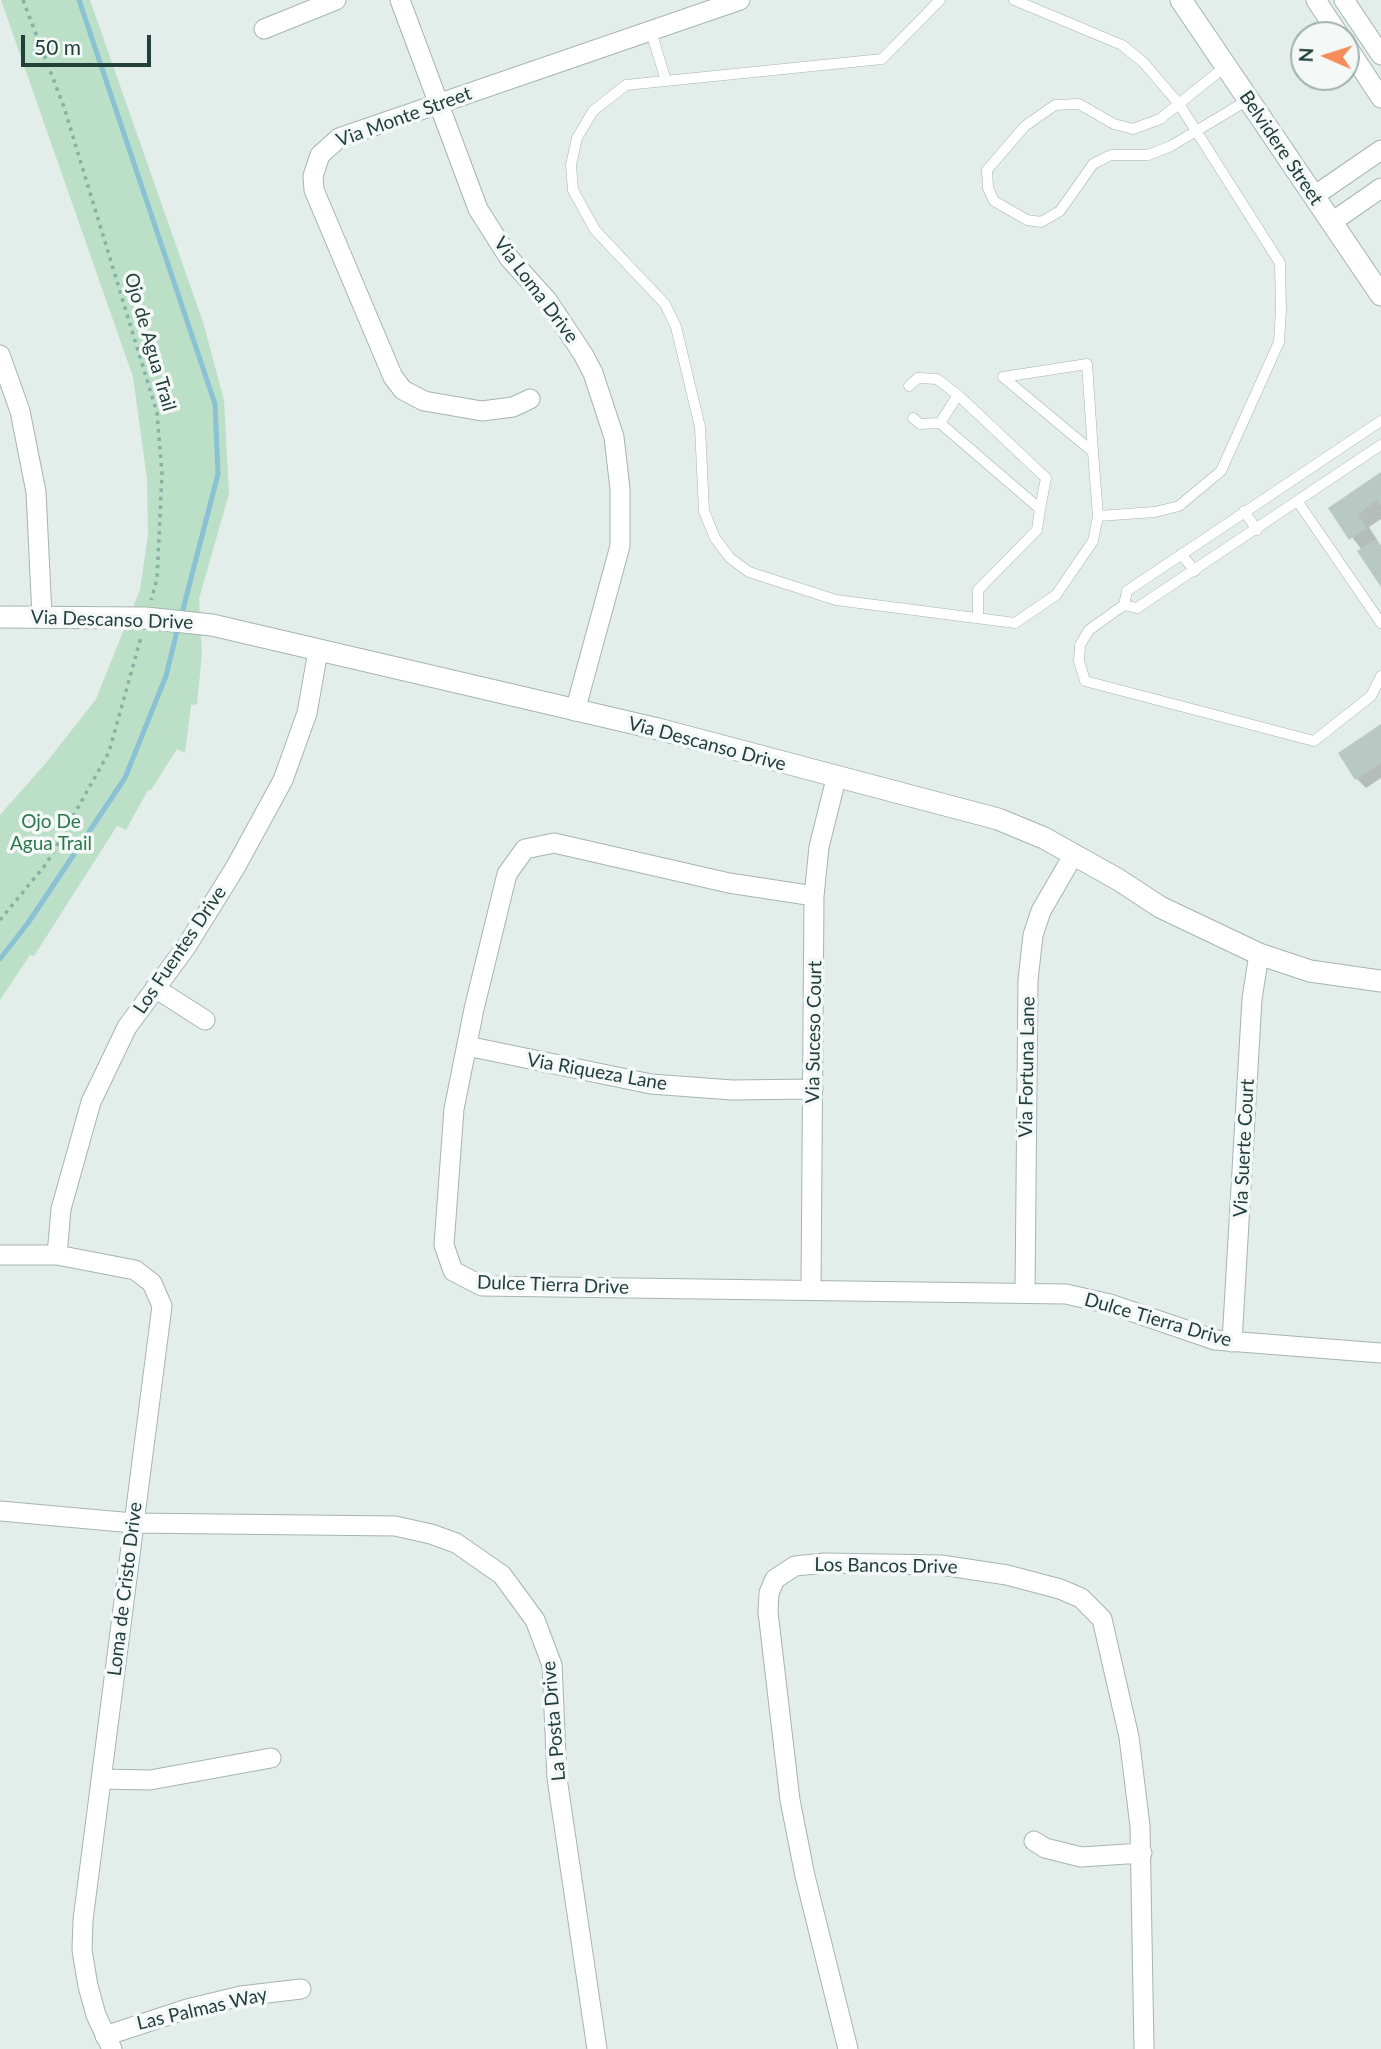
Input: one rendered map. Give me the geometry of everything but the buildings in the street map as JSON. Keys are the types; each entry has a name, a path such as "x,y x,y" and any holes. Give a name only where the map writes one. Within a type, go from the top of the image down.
{"street":[{"path":"264,29 336,0"},
{"name":"Via Loma Drive","path":"400,0 478,209 509,258 547,300 583,354 593,373 614,437 620,489 620,546 575,711"},
{"name":"Via Monte Street","path":"530,399 513,407 482,411 424,401 403,390 393,377 314,190 316,163 328,145 339,138 740,0"},
{"name":"Belvidere Street","path":"1181,0 1381,295"},
{"path":"1315,0 1329,21"},
{"path":"1344,0 1375,34 1381,55"},
{"path":"1360,66 1381,98"},
{"path":"1314,196 1381,150"},
{"path":"1332,222 1381,188"},
{"path":"0,355 20,411 36,492 42,616"},
{"name":"Via Descanso Drive","path":"0,617 154,619 212,625 658,730 836,779 998,819 1074,854 1160,907 1259,954 1310,971 1381,981"},
{"name":"Los Fuentes Drive","path":"57,1255 61,1209 91,1102 127,1027 186,947 235,868 283,780 307,713 318,651"},
{"name":"Via Suceso Court","path":"811,1289 814,896 819,847 836,779"},
{"name":"Dulce Tierra Drive","path":"814,896 717,880 554,843 526,849 507,874 454,1109 443,1245 447,1261 459,1278 482,1286 1066,1294 1110,1304 1171,1328 1232,1342 1381,1353"},
{"name":"Via Fortuna Lane","path":"1025,1292 1028,980 1033,935 1041,911 1074,854"},
{"name":"Via Suerte Court","path":"1232,1342 1251,1012 1259,954"},
{"path":"155,988 205,1020"},
{"name":"Via Riqueza Lane","path":"467,1046 651,1084 732,1090 813,1089"},
{"name":"Loma de Cristo Drive","path":"0,1255 57,1255 135,1270 152,1283 162,1306 85,1896 82,1950 90,1996 109,2043"},
{"name":"La Posta Drive","path":"0,1511 133,1523 395,1526 456,1543 502,1575 535,1620 552,1665 556,1699 557,1778 597,2049"},
{"name":"Los Bancos Drive","path":"848,2049 805,1876 780,1727 768,1612 769,1593 775,1579 795,1566 825,1563 941,1565 1007,1575 1060,1589 1081,1598 1102,1619 1129,1737 1142,1853 1144,2049"},
{"path":"101,1779 150,1780 271,1758"},
{"path":"1034,1841 1045,1848 1081,1857 1142,1853"},
{"name":"Las Palmas Way","path":"109,2043 187,2009 241,1996 301,1989"}],"lane":[{"path":"940,0 882,59 626,85 593,110 577,138 571,165 573,190 595,230 665,304 676,327 700,427 704,511 715,538 730,558 748,572 836,600 1015,623 1056,595 1093,541 1098,516 1087,364 1003,377 1093,452"},
{"path":"1014,0 1122,45 1143,62 1179,104 1280,263 1279,342 1221,471 1179,506 1155,512 1098,516"},
{"path":"651,31 666,81"},
{"path":"1226,66 1160,119 1133,129 1114,124 1079,104 1055,105 1025,125 987,170 988,188 995,201 1027,220 1041,222 1060,211 1093,164 1111,155 1148,155 1196,132 1248,100"},
{"path":"909,386 918,378 937,379 958,395 1046,478 1037,530 978,590 978,618"},
{"path":"940,423 958,395"},
{"path":"913,418 920,424 940,423 1040,509"},
{"path":"1381,421 1127,591 1124,605 1089,630 1080,645 1079,661 1085,681 1314,741 1371,696 1381,676"},
{"path":"1124,605 1138,608 1381,445"},
{"path":"1298,502 1381,624"},
{"path":"1244,511 1257,530"},
{"path":"1181,554 1195,571"}],"path":[{"name":"Ojo de Agua Trail","path":"0,920 47,863 109,752 154,619 162,474 157,413 64,107 23,0"}],"green space":[{"name":"Ojo De Agua Trail","path":"1,0 90,0 203,322 224,400 229,494 199,599 202,654 197,704 191,705 185,753 177,749 151,790 148,790 126,830 117,826 34,956 30,955 0,1000 0,815 46,763 96,699 140,590 148,535 147,479 133,377"}],"waterway":[{"path":"79,0 215,404 218,474 181,617"},
{"path":"0,959 28,923 125,778 166,676 178,627"}]}
